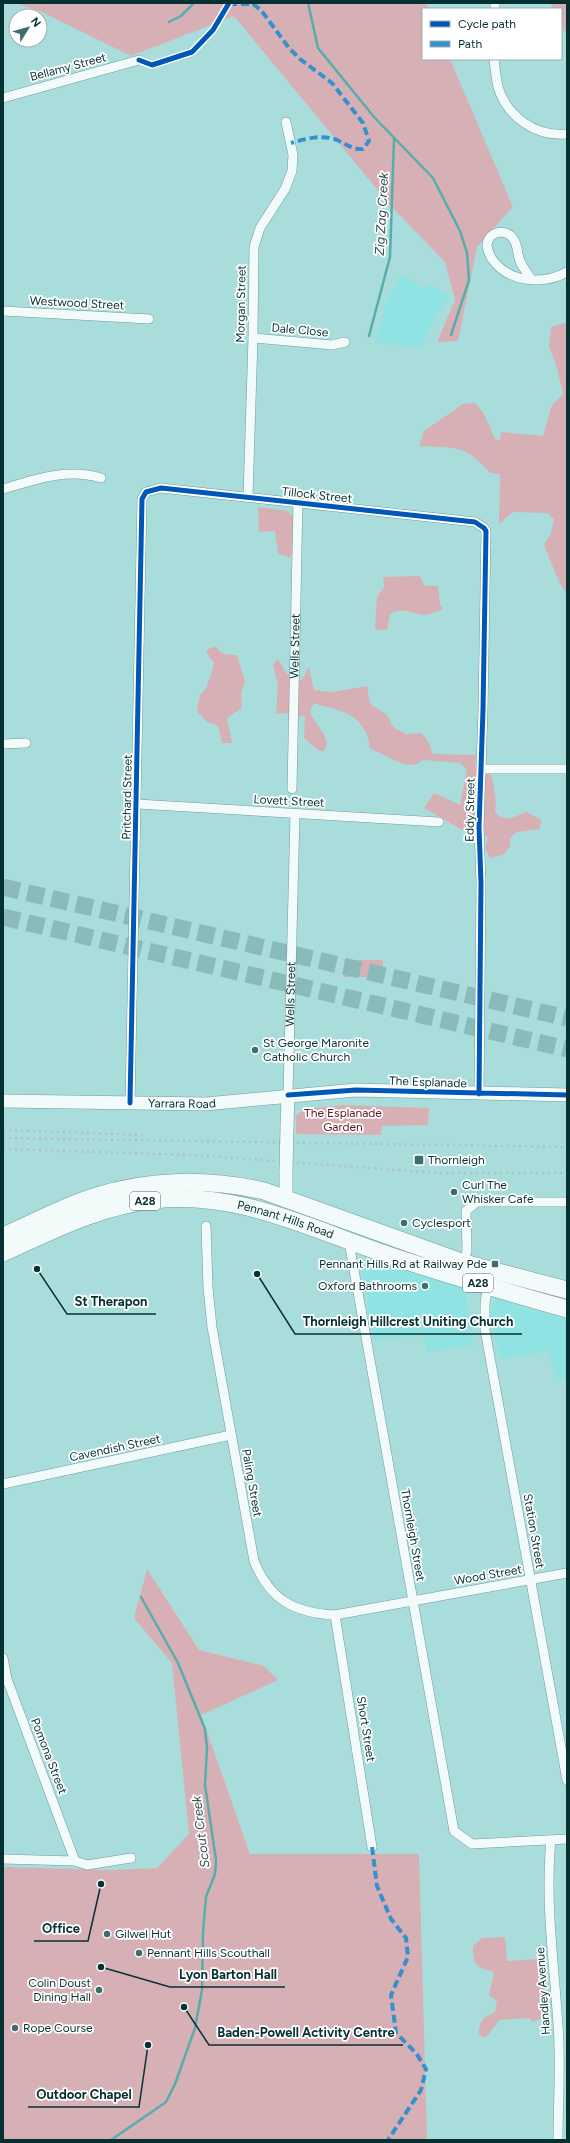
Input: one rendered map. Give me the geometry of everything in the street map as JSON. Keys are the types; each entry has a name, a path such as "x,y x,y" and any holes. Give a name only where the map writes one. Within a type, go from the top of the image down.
{"highway":[{"name":"Pennant Hills Road","path":"3,1236 93,1197 152,1185 203,1182 238,1185 286,1198 464,1263 567,1290"},
{"path":"286,1198 288,1208 327,1234"},
{"name":"Pennant Hills Road","path":"3,1253 97,1211 154,1200 203,1199 236,1203 266,1211 349,1242 488,1286 567,1309"}],"main road":[{"name":"The Esplanade","path":"288,1095 356,1090 567,1095"},
{"name":"Yarrara Road","path":"3,1101 206,1104 288,1095"},
{"name":"Wells Street","path":"286,1198 288,1095"}],"street":[{"name":"Bellamy Street","path":"3,98 139,60"},
{"path":"494,60 498,88 513,115 528,126 546,134 567,134"},
{"name":"Morgan Street","path":"248,497 254,247 256,235 286,189 292,171 293,155 286,122"},
{"path":"531,279 520,262 514,240 507,233 500,231 491,237 487,245 490,255 497,266 517,278 531,279 552,278 567,272"},
{"name":"Westwood Street","path":"3,311 149,319"},
{"name":"Dale Close","path":"253,338 332,345 345,342"},
{"path":"3,490 53,475 82,474 101,478"},
{"name":"Tillock Street","path":"146,492 161,488 298,502 475,522 484,528"},
{"name":"Pritchard Street","path":"130,1103 142,499 146,492"},
{"name":"Wells Street","path":"292,789 298,502"},
{"name":"Eddy Street","path":"479,1094 481,883 479,827 486,540 484,528"},
{"path":"3,744 26,743"},
{"path":"481,769 567,769"},
{"name":"Lovett Street","path":"137,804 439,822"},
{"name":"Wells Street","path":"288,1095 295,814"},
{"path":"464,1263 467,1250 466,1211 477,1202 567,1202"},
{"name":"Paling Street","path":"206,1226 208,1288 212,1327 254,1561 260,1576 272,1593 286,1603 303,1611 335,1615 413,1601"},
{"name":"Thornleigh Street","path":"349,1242 454,1831 472,1844 551,1840"},
{"name":"Station Street","path":"488,1286 485,1303 485,1330 567,1780"},
{"name":"Cavendish Street","path":"3,1484 231,1435"},
{"name":"Wood Street","path":"413,1601 567,1573"},
{"name":"Short Street","path":"335,1615 372,1846"},
{"name":"Pomona Street","path":"3,1658 7,1680 75,1861"},
{"path":"551,1840 567,1839"},
{"name":"Handley Avenue","path":"551,1840 549,1858 551,1932 563,2027 558,2140"},
{"path":"3,1859 75,1861 87,1865 131,1858"}],"shaded area":[{"path":"401,274 425,290 429,283 449,296 425,336 420,348 379,343 376,338 386,302"},
{"path":"364,1258 460,1287 465,1293 474,1345 427,1352 424,1335 409,1338 401,1337 374,1342 360,1262"},
{"path":"494,1298 567,1320 567,1378 556,1380 549,1351 501,1359 489,1315"}],"green space":[{"path":"15,3 426,3 428,8 422,8 422,60 450,60 513,207 477,247 458,341 437,342 455,300 445,262 390,205 234,16 131,56 48,15 48,8 30,8"},
{"path":"550,3 567,3 567,36 562,26 562,8 552,8"},
{"path":"567,322 567,594 559,582 544,545 551,533 554,520 548,513 513,512 499,524 500,474 490,473 473,457 459,449 419,446 424,431 463,404 475,403 484,414 495,439 500,440 501,432 543,436 552,405 563,394 557,368 549,346 551,327"},
{"path":"258,507 288,511 293,517 293,551 290,558 278,553 275,531 259,532"},
{"path":"420,576 425,586 438,586 440,604 443,609 424,615 407,611 395,612 390,614 387,630 377,630 375,627 377,597 384,587 383,577"},
{"path":"216,646 222,653 237,655 245,682 241,693 242,708 227,718 232,743 222,743 218,726 206,721 197,711 200,695 206,688 214,663 206,650"},
{"path":"278,659 287,674 297,680 302,680 309,667 314,690 333,692 367,686 370,704 387,715 393,727 406,734 421,733 428,741 433,754 476,755 475,766 492,776 496,802 495,812 502,817 510,818 526,812 541,819 540,829 517,832 510,838 510,847 503,855 490,858 485,848 488,837 462,830 424,808 434,793 460,805 467,769 459,763 424,760 414,765 403,764 371,749 364,729 354,717 342,711 314,703 310,712 314,721 322,731 327,745 324,751 319,751 304,738 305,717 287,713 276,714 278,685 273,665"},
{"path":"344,960 383,960 383,977 344,977"},
{"name":"The Esplanade Garden","path":"343,1105 429,1108 428,1125 382,1126 381,1135 296,1134 296,1116 305,1109"},
{"path":"147,1569 199,1650 264,1666 278,1680 201,1715 250,1854 419,1854 427,2140 3,2140 3,1867 111,1870 157,1868 189,1834 172,1663 134,1618"},
{"path":"505,1937 507,1961 537,1959 544,1969 543,1986 547,2000 547,2016 533,2022 529,2018 500,2020 486,2037 482,2037 479,2034 479,2030 482,2020 495,2012 497,2001 489,1995 494,1972 483,1969 477,1965 474,1958 473,1946 482,1938"}],"waterway":[{"path":"169,22 181,16 194,3"},
{"name":"Zig Zag Creek","path":"308,3 318,48 374,117 433,178 460,231 467,253 469,280 451,335"},
{"name":"Zig Zag Creek","path":"369,336 390,257 394,139"},
{"name":"Scout Creek","path":"111,2140 166,2102 175,2084 195,2028 202,1990 203,1932 206,1897 215,1874 216,1860 205,1785 207,1748 205,1729 178,1663 141,1597"}],"tunnel":[{"path":"3,887 567,1018"},
{"path":"3,917 567,1049"}],"railway":[{"path":"3,1130 143,1135"},
{"path":"3,1138 567,1147"},
{"path":"3,1149 193,1155 439,1173 567,1173"}],"marked path":[{"path":"229,4 253,4 261,10 289,48 300,59 332,83 363,123 369,141 363,149 353,148 337,140 325,137 291,143"},
{"path":"372,1847 377,1886 391,1919 406,1938 408,1957 391,1995 396,2033 416,2053 426,2069 421,2090 388,2140"}],"cycle path":[{"path":"139,60 152,65 192,52 213,30 229,3"},
{"path":"130,1103 142,499 146,492 161,488 475,522 486,531 483,710 479,827 481,883 479,1094"},
{"path":"288,1095 356,1090 567,1095"}],"place":[{"name":"St George Maronite Catholic Church","path":"255,1050"},
{"name":"Thornleigh","path":"419,1160"},
{"name":"Curl The Whisker Cafe","path":"454,1192"},
{"name":"Cyclesport","path":"404,1223"},
{"name":"Pennant Hills Rd at Railway Pde","path":"495,1264"},
{"name":"St Therapon","path":"37,1269"},
{"name":"Thornleigh Hillcrest Uniting Church","path":"257,1274"},
{"name":"Oxford Bathrooms","path":"425,1286"},
{"name":"Office","path":"101,1884"},
{"name":"Gilwel Hut","path":"107,1934"},
{"name":"Pennant Hills Scouthall","path":"139,1953"},
{"name":"Lyon Barton Hall","path":"101,1967"},
{"name":"Colin Doust Dining Hall","path":"99,1990"},
{"name":"Baden-Powell Activity Centre","path":"184,2007"},
{"name":"Rope Course","path":"15,2028"},
{"name":"Outdoor Chapel","path":"148,2045"}]}
